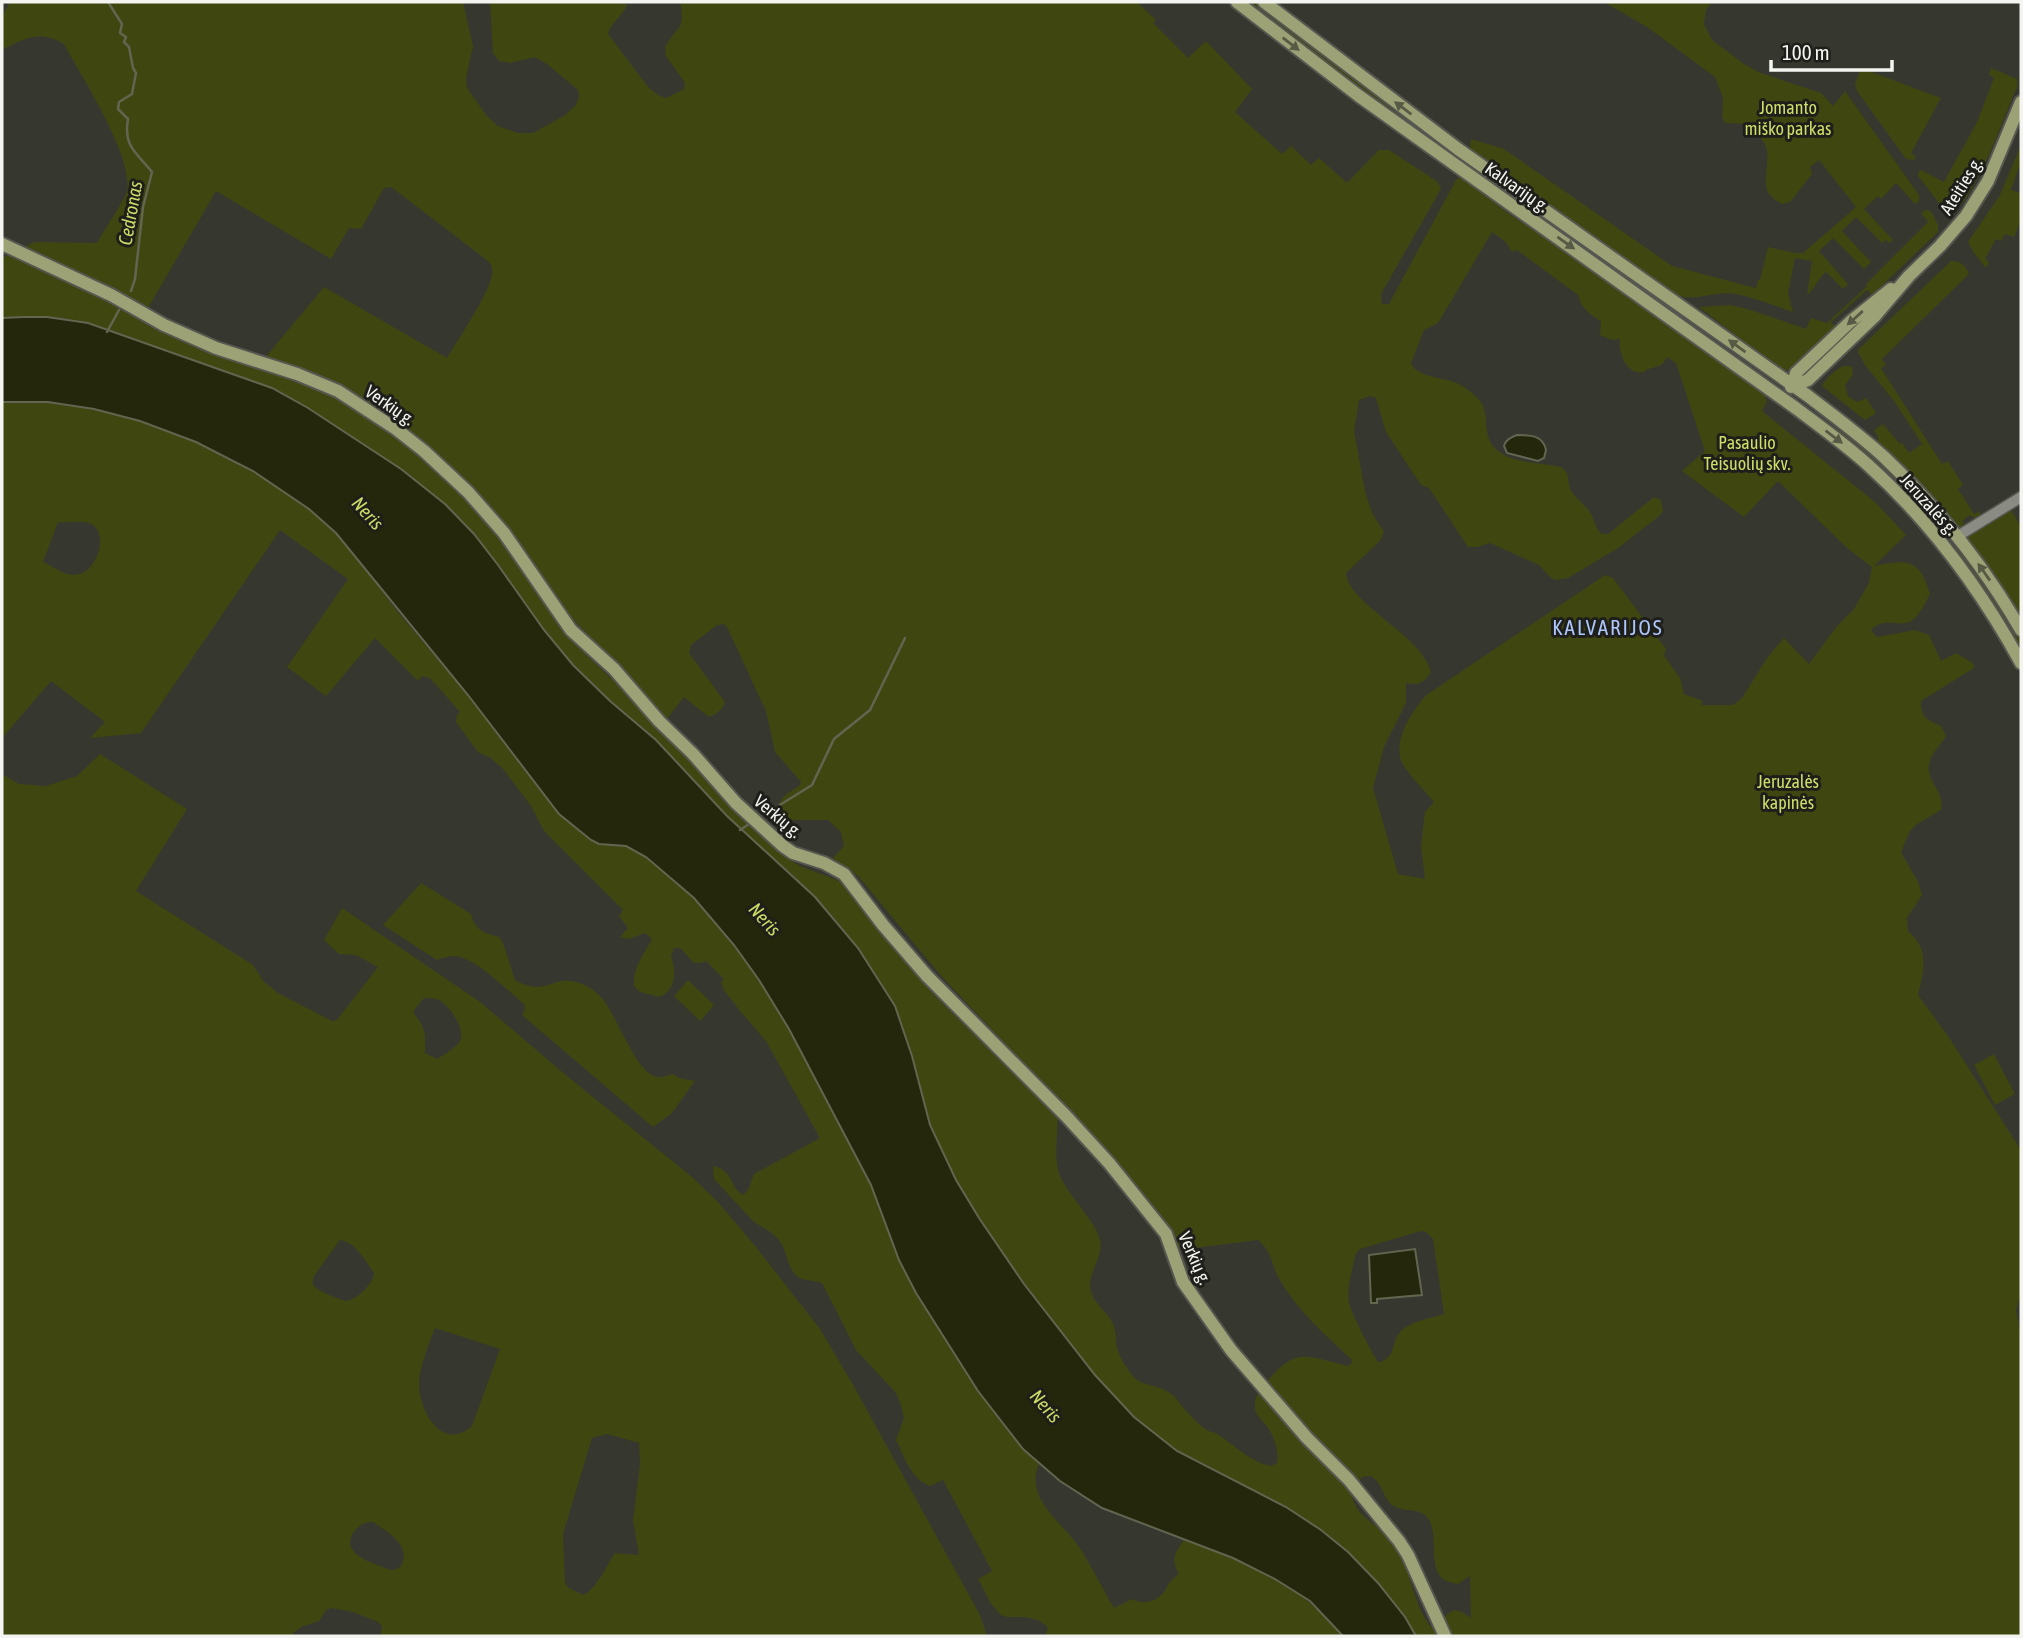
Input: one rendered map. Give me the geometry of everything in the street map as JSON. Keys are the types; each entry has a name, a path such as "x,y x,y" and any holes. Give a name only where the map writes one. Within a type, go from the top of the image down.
{"main road":[{"name":"Kalvarijų g.","path":"1237,2 1329,73 1780,397"},
{"name":"Kalvarijų g.","path":"1264,2 1458,149 1793,385"},
{"name":"Ateities g.","path":"1780,397 1793,385 1796,373 1940,246 1978,199 1997,163 2021,102"},
{"path":"1450,161 1458,149"},
{"name":"Verkių g.","path":"2,244 216,348 297,374 338,391 396,429 468,492 504,533 571,630 614,669 736,803 793,853 824,863 844,874 927,976 1109,1163 1166,1234 1183,1282 1231,1350 1307,1438 1349,1480 1399,1541 1445,1636"},
{"name":"Jeruzalės g.","path":"1793,385 1884,457 1931,505 1987,576 2021,630"},
{"name":"Jeruzalės g.","path":"1780,397 1847,447 1909,505 1944,547 1997,621 2021,663"},
{"path":"1944,547 1958,536"}],"street":[{"path":"1958,536 2021,496"}],"green space":[{"path":"10,2 463,2 473,46 466,78 467,88 487,116 498,126 518,133 533,133 565,115 576,105 578,90 547,64 534,57 510,63 499,61 493,53 490,2 625,2 627,6 608,34 649,88 666,98 684,89 685,83 666,56 665,47 681,23 680,2 1137,2 1156,20 1153,23 1188,58 1206,41 1252,89 1235,112 1282,154 1291,146 1311,165 1319,158 1347,183 1379,150 1389,150 1438,182 1441,189 1381,294 1382,304 1389,304 1456,180 1463,175 1509,214 1549,236 1764,392 1767,401 1762,411 1875,502 1906,535 1874,566 1895,562 1911,564 1922,574 1930,594 1914,619 1904,623 1882,624 1871,630 1877,637 1915,630 1929,635 1941,661 1956,653 1974,664 1974,668 1921,701 1924,715 1941,726 1946,736 1933,754 1929,768 1942,803 1941,810 1910,831 1901,852 1918,882 1922,895 1907,918 1908,931 1920,945 1924,961 1918,995 1950,1039 2021,1150 2021,1295 2016,1309 2021,1337 2021,1636 1416,1636 1376,1581 1327,1534 1289,1509 1186,1457 1150,1431 1110,1392 1050,1319 1008,1263 970,1205 939,1146 898,1017 877,976 851,939 792,874 732,822 656,740 569,660 529,611 481,543 451,510 386,460 306,407 273,389 84,323 52,317 2,318 2,258 35,242 97,243 125,196 127,176 115,138 64,44 47,37 33,37 2,50 2,16","holes":["391,187 492,266 487,289 447,358 324,287 264,359 393,420 519,545 564,609 666,720 684,697 709,717 723,707 725,702 689,653 691,645 717,625 724,624 727,627 766,711 775,752 801,782 784,796 772,815 777,820 828,820 841,832 844,846 833,858 858,876 942,977 1110,1154 1162,1219 1178,1250 1258,1240 1270,1255 1288,1293 1313,1323 1351,1359 1352,1363 1348,1366 1311,1357 1294,1359 1276,1372 1261,1389 1256,1398 1255,1409 1273,1438 1277,1463 1271,1466 1256,1461 1217,1434 1205,1429 1173,1395 1137,1380 1126,1366 1117,1348 1114,1325 1091,1292 1091,1278 1100,1253 1100,1240 1058,1171 1057,1115 932,993 850,890 839,881 787,858 573,642 509,549 470,502 406,442 329,392 209,351 147,325 143,320 216,191 331,259 349,228 361,229 384,188","1492,232 1506,242 1512,252 1517,250 1578,295 1587,311 1601,321 1600,335 1612,340 1620,339 1624,362 1632,370 1644,372 1657,367 1667,357 1676,363 1705,451 1682,471 1744,517 1778,481 1847,548 1872,567 1869,583 1854,609 1837,626 1809,664 1784,638 1767,658 1742,698 1733,705 1701,705 1703,701 1684,694 1680,678 1663,654 1666,649 1613,578 1605,575 1425,696 1409,718 1401,736 1400,746 1402,763 1434,802 1425,812 1421,847 1425,879 1398,874 1373,788 1384,747 1406,703 1406,683 1420,683 1431,672 1425,658 1414,645 1359,597 1350,585 1346,573 1380,541 1384,532 1372,513 1365,491 1354,431 1359,400 1370,396 1376,398 1386,432 1421,485 1429,488 1468,547 1490,543 1539,565 1556,580 1568,578 1618,548 1663,511 1661,500 1654,497 1608,534 1603,534 1598,530 1589,511 1572,492 1567,473 1561,467 1520,460 1498,451 1489,439 1485,413 1476,396 1459,384 1419,372 1411,363 1424,330 1438,323","1421,1231 1433,1239 1444,1314 1421,1320 1401,1331 1392,1352 1379,1363 1349,1303 1350,1278 1356,1253 1360,1249","1370,1476 1374,1479 1392,1505 1419,1512 1427,1517 1433,1531 1434,1558 1438,1574 1445,1580 1458,1584 1470,1576 1471,1618 1455,1610 1447,1614 1437,1632 1430,1625 1418,1604 1395,1544 1362,1515 1353,1501 1351,1491 1362,1477"]},
{"path":"1246,2 1256,2 1431,136 1414,128 1346,79"},
{"name":"Jomanto miško parkas","path":"1604,2 1712,2 1706,10 1704,24 1712,40 1744,64 1758,72 1821,93 1833,106 1845,91 1919,195 1919,201 1915,204 1896,183 1881,199 1878,196 1864,209 1893,240 1889,243 1885,240 1882,243 1856,217 1842,231 1871,262 1864,269 1833,238 1819,251 1848,284 1843,289 1826,272 1807,295 1812,261 1795,258 1788,293 1793,312 1735,294 1679,296 1470,148 1471,139 1504,149 1672,266 1756,288 1768,247 1803,253 1856,207 1819,160 1810,167 1812,174 1791,201 1783,204 1774,199 1766,188 1767,151 1764,144 1748,124 1725,123 1722,117 1723,98 1715,77 1647,27"},
{"path":"1861,68 1941,98 1911,153 1916,157 1914,160 1906,159 1857,91 1855,84"},
{"path":"1991,68 2017,79 2017,87 1971,190 1962,204 1953,196 1943,208 1918,176 1919,171 1944,182 1977,122 1994,78 1989,75"},
{"path":"2021,145 2021,161 2011,190 2019,193 2021,189 2021,220 2014,237 2005,234 2001,241 1996,239 1985,259 1989,262 1986,268 1968,242 2000,195"},
{"path":"1478,172 1505,191 1522,198 1670,306 1669,309 1477,174"},
{"path":"1925,210 1931,211 1938,225 1938,232 1872,295 1867,290 1830,323 1837,326 1790,369 1782,371 1758,356 1699,307 1731,305 1806,329 1811,318 1827,323 1866,287 1928,222 1921,213"},
{"path":"1951,261 1962,264 1969,274 1882,359 1886,365 1881,368 1942,464 1948,461 1963,485 1958,489 1974,514 1980,511 1980,517 1976,519 1970,515 1963,520 1964,527 1960,530 1877,445 1878,437 1874,430 1883,424 1909,453 1922,444 1858,352"},
{"path":"1844,366 1851,366 1853,370 1845,385 1848,396 1857,402 1866,398 1876,413 1865,420 1822,386 1831,374"},
{"path":"2,402 64,405 106,412 148,424 229,457 302,503 350,548 559,814 570,824 617,845 635,849 694,898 734,945 789,1029 871,1185 899,1260 916,1293 990,1407 1023,1449 1039,1464 1036,1476 1041,1499 1079,1547 1114,1608 1132,1599 1145,1602 1161,1595 1179,1574 1175,1556 1184,1540 1271,1577 1309,1603 1343,1636 1045,1636 1048,1627 1038,1620 1001,1615 991,1604 978,1579 992,1571 943,1480 930,1486 924,1483 913,1473 902,1454 896,1440 904,1418 896,1393 856,1350 822,1283 795,1275 779,1240 752,1220 714,1179 713,1166 725,1171 743,1195 748,1190 754,1174 820,1138 766,1041 724,990 721,982 724,979 706,961 694,963 680,948 674,948 671,955 674,979 665,994 659,997 640,992 634,986 637,968 652,939 645,933 629,939 620,937 628,928 619,916 623,910 544,831 531,806 503,769 491,758 478,752 456,722 460,712 430,678 422,676 418,681 375,638 326,696 287,667 348,579 280,530 141,733 90,738 105,722 51,681 2,738","holes":["58,522 88,523 97,529 100,537 97,556 86,571 78,575 65,573 43,562"]},
{"path":"1804,405 1856,440 1885,465 1928,509 1943,529 1923,508 1802,407"},
{"path":"2010,508 2021,527 2021,621 1967,541 1970,534"},
{"path":"1955,545 1959,546 2021,640 2021,653 1953,549"},
{"path":"100,754 187,809 136,891 253,965 264,982 278,993 332,1021 337,1020 378,967 356,955 339,954 324,940 342,908 480,1002 692,1177 717,1201 756,1247 820,1329 980,1615 987,1636 379,1636 382,1626 378,1622 353,1612 332,1608 326,1610 319,1621 301,1627 290,1636 2,1636 2,774 19,784 46,786 77,776","holes":["424,998 441,1001 453,1013 459,1025 460,1041 437,1059 425,1053 424,1031 414,1014","340,1240 351,1244 374,1273 364,1290 347,1301 315,1287 314,1276","435,1328 500,1349 472,1426 461,1433 451,1434 442,1431 427,1415 419,1382","607,1434 639,1443 640,1464 633,1520 639,1555 615,1553 597,1583 583,1595 565,1583 563,1534 592,1438","373,1522 399,1543 404,1554 399,1568 391,1570 355,1553 350,1540 358,1527"]},
{"path":"421,883 471,914 481,930 499,937 515,980 534,987 567,981 588,987 607,1005 634,1055 649,1073 659,1077 673,1074 695,1081 672,1113 653,1127 522,1015 524,1004 481,968 454,956 437,960 383,925"},
{"path":"688,980 714,1005 700,1021 674,996"},
{"path":"1994,1054 2015,1094 1995,1105 1974,1065"}],"water":[{"name":"Neris","path":"47,317 88,323 272,388 308,408 401,469 445,504 474,534 573,665 656,740 727,816 815,897 858,948 895,1006 912,1056 930,1125 956,1180 1024,1284 1095,1375 1134,1417 1177,1451 1286,1507 1321,1530 1348,1552 1378,1583 1405,1617 1416,1636 1343,1636 1310,1601 1275,1579 1233,1558 1102,1508 1060,1481 1023,1449 978,1391 916,1293 899,1260 871,1185 789,1029 734,945 694,898 646,857 626,846 599,844 559,814 468,695 336,533 309,509 253,471 196,442 140,421 94,409 48,402 2,402 2,318"},
{"path":"1517,435 1531,436 1542,441 1546,450 1544,458 1538,461 1507,453 1504,446 1506,442"},
{"path":"1415,1249 1422,1295 1377,1299 1377,1303 1371,1303 1369,1255"}],"waterway":[{"name":"Cedronas","path":"108,2 122,24 120,33 126,37 124,42 129,47 136,73 132,94 119,102 118,109 128,119 127,129 132,149 152,172 143,207 135,279 131,291"},
{"name":"Cedronas","path":"107,332 119,310"},
{"path":"767,813 812,785 834,739 870,710 905,638"},
{"path":"740,830 749,824"}],"district":[{"name":"KALVARIJOS","path":"1608,627"}],"park label":[{"name":"Pasaulio Teisuolių skv.","path":"1747,452"},
{"name":"Jeruzalės kapinės","path":"1788,791"}]}
